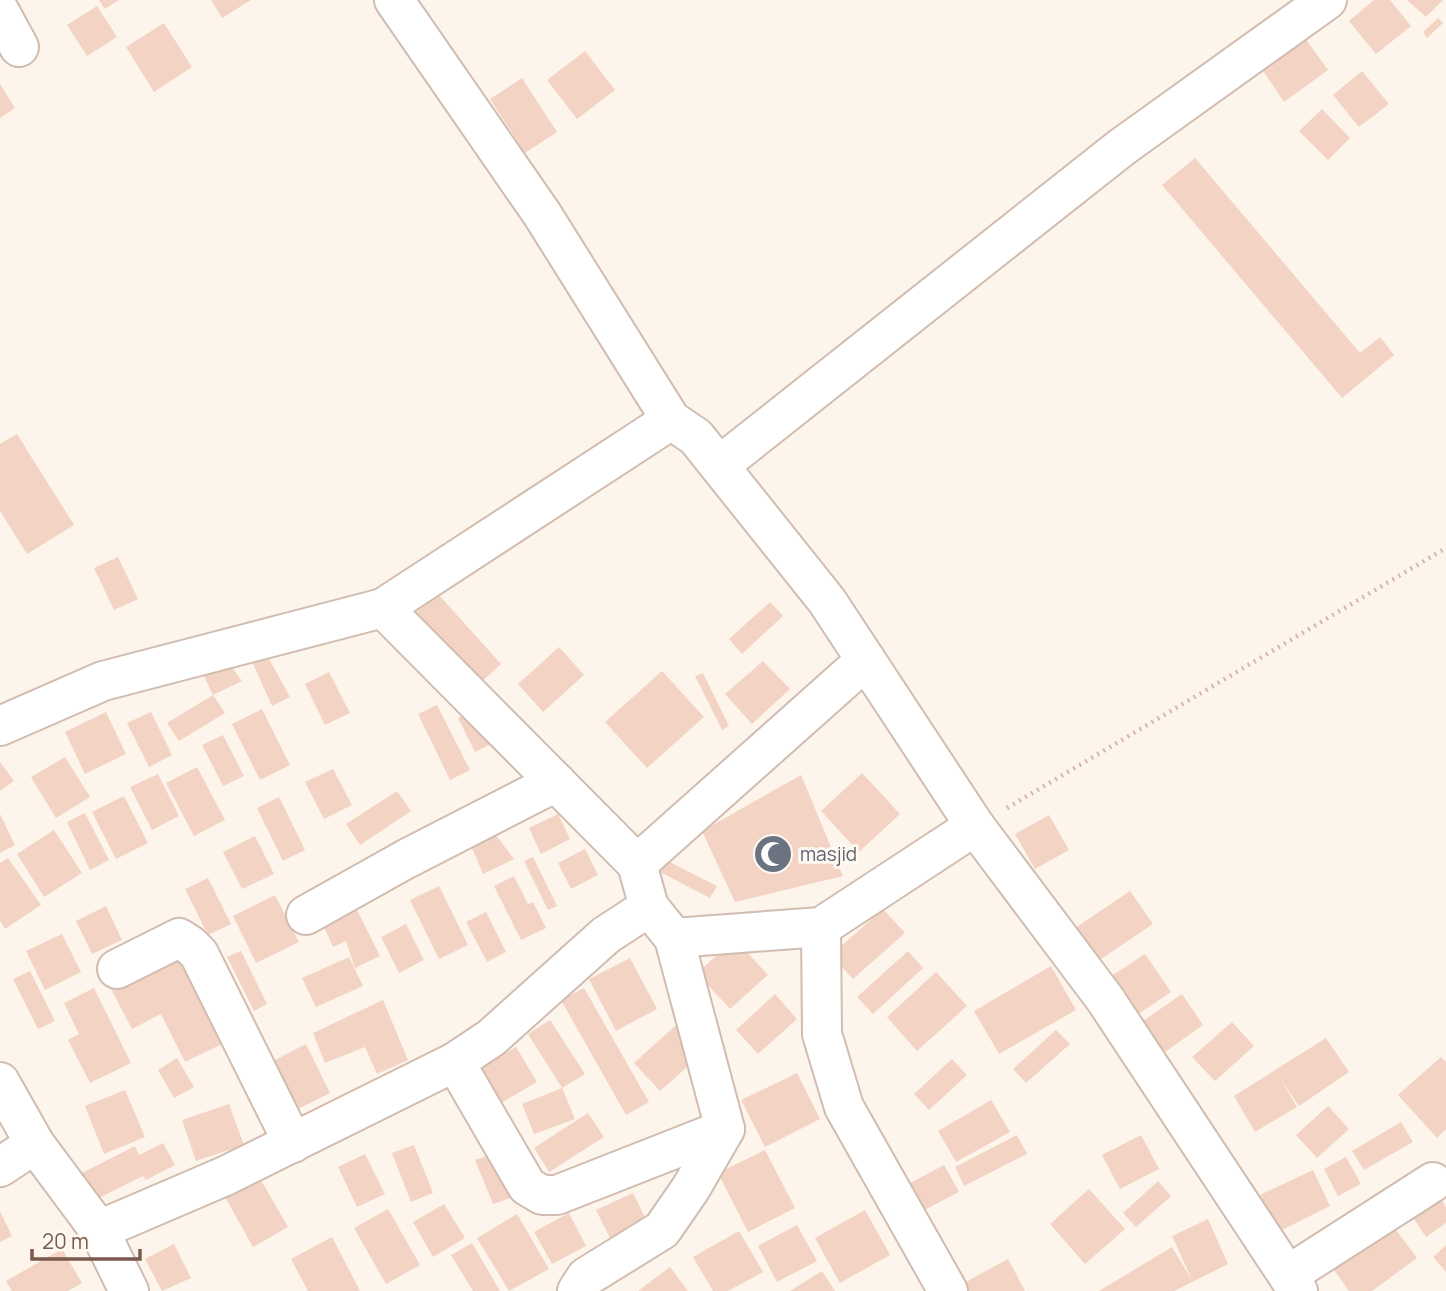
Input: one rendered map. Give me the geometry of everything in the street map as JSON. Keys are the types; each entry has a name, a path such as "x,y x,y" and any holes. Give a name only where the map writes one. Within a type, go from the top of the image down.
{"street":[{"path":"394,0 542,214 671,420 696,437 827,601 975,826 1105,999 1293,1283 1433,1182"},
{"path":"720,465 1122,146 1327,0"},
{"path":"0,12 19,47"},
{"path":"0,726 103,681 383,608 671,420"},
{"path":"383,608 637,863 649,907 674,938 725,1129 691,1188 662,1230 586,1277 577,1291"},
{"path":"637,863 866,660"},
{"path":"306,915 406,859 556,782"},
{"path":"674,938 821,927 975,826"},
{"path":"99,1230 225,1176 455,1062 491,1038 606,935 649,907"},
{"path":"821,927 821,1034 844,1107 948,1291"},
{"path":"117,970 179,938 190,944 199,954 293,1143"},
{"path":"455,1062 527,1186 541,1195 557,1195 725,1129"},
{"path":"0,1082 35,1144 99,1230 129,1291"},
{"path":"0,1167 35,1144"}],"path":[{"path":"975,826 1446,548"}],"building":[{"path":"99,0 119,0 105,9"},
{"path":"211,0 251,0 222,18"},
{"path":"1374,0 1390,0 1411,26 1376,54 1349,21"},
{"path":"1407,0 1443,0 1426,17"},
{"path":"97,6 117,37 87,56 67,25"},
{"path":"1438,18 1443,23 1427,38 1423,32"},
{"path":"164,23 192,67 154,92 126,47"},
{"path":"1305,38 1328,70 1284,102 1261,68"},
{"path":"585,51 615,90 577,119 547,80"},
{"path":"1362,71 1389,104 1359,127 1333,95"},
{"path":"522,78 557,132 525,153 490,99"},
{"path":"0,84 15,108 0,118"},
{"path":"1322,109 1350,138 1328,160 1299,131"},
{"path":"1195,158 1360,353 1380,337 1394,355 1342,398 1162,185"},
{"path":"17,434 74,525 27,554 0,511 0,444"},
{"path":"118,557 138,599 114,610 94,568"},
{"path":"438,594 501,664 477,686 413,615"},
{"path":"770,602 783,616 742,654 729,639"},
{"path":"559,647 584,675 543,712 518,684"},
{"path":"250,657 268,657 290,697 272,706"},
{"path":"227,661 242,681 213,695 197,662"},
{"path":"763,661 790,689 752,724 725,694"},
{"path":"662,671 704,717 647,768 605,722"},
{"path":"329,672 350,713 325,725 305,684"},
{"path":"703,673 729,726 722,730 695,676"},
{"path":"213,695 225,713 179,741 167,723"},
{"path":"437,705 470,770 450,780 418,714"},
{"path":"262,709 290,765 260,780 232,724"},
{"path":"474,710 491,744 475,752 458,718"},
{"path":"106,712 126,754 85,774 65,732"},
{"path":"151,712 172,755 149,767 127,723"},
{"path":"223,735 244,776 223,786 202,745"},
{"path":"65,757 90,797 56,818 31,777"},
{"path":"0,762 14,781 0,791"},
{"path":"197,767 225,820 194,836 166,783"},
{"path":"333,769 352,805 324,819 305,782"},
{"path":"862,773 900,814 859,852 821,811"},
{"path":"158,774 179,816 152,830 130,787"},
{"name":"masjid","path":"801,775 843,876 735,902 702,831"},
{"path":"397,791 411,811 360,845 346,824"},
{"path":"124,796 148,843 116,859 92,812"},
{"path":"279,797 305,850 283,861 257,808"},
{"path":"85,813 109,860 90,870 67,822"},
{"path":"0,814 15,845 0,853"},
{"path":"558,814 570,839 541,854 529,828"},
{"path":"1049,815 1069,850 1035,869 1015,834"},
{"path":"54,830 82,873 44,897 17,854"},
{"path":"493,831 514,859 483,874 472,848"},
{"path":"255,836 274,874 242,889 223,852"},
{"path":"585,849 598,875 571,889 558,863"},
{"path":"656,855 717,886 710,898 650,867"},
{"path":"533,857 557,906 548,910 524,861"},
{"path":"8,858 41,905 5,929 0,921 0,863"},
{"path":"514,876 528,904 533,902 546,928 521,940 494,886"},
{"path":"208,878 231,924 208,935 185,889"},
{"path":"439,886 468,945 439,959 410,900"},
{"path":"1130,891 1153,924 1098,961 1075,928"},
{"path":"275,895 299,942 256,963 233,916"},
{"path":"106,906 122,940 92,954 76,921"},
{"path":"356,908 380,956 355,968 346,941 333,947 319,916"},
{"path":"883,909 905,933 853,979 831,955"},
{"path":"486,912 506,952 487,962 466,922"},
{"path":"406,924 424,960 399,973 381,937"},
{"path":"62,934 81,972 45,990 26,951"},
{"path":"735,939 768,975 730,1009 697,973"},
{"path":"178,949 224,1043 185,1062 161,1014 132,1029 110,987"},
{"path":"241,951 267,1004 254,1011 227,957"},
{"path":"908,951 923,968 873,1014 857,997"},
{"path":"1145,954 1171,992 1137,1015 1110,977"},
{"path":"349,957 363,986 316,1007 302,978"},
{"path":"630,958 657,1009 616,1031 589,979"},
{"path":"1051,966 1076,1010 999,1054 974,1011"},
{"path":"30,971 55,1021 38,1029 13,979"},
{"path":"936,972 967,1006 917,1051 887,1017"},
{"path":"94,988 131,1063 90,1083 68,1040 79,1034 64,1003"},
{"path":"584,988 649,1102 626,1115 561,1000"},
{"path":"775,994 797,1019 758,1054 736,1030"},
{"path":"1182,994 1203,1025 1165,1052 1143,1021"},
{"path":"383,1000 408,1060 377,1074 365,1047 325,1063 313,1033"},
{"path":"550,1020 585,1074 562,1088 528,1034"},
{"path":"1232,1022 1254,1046 1215,1081 1192,1057"},
{"path":"675,1026 702,1054 660,1091 634,1063"},
{"path":"1056,1030 1070,1044 1026,1083 1013,1069"},
{"path":"1326,1038 1349,1072 1299,1106 1281,1080 1297,1107 1255,1132 1234,1096"},
{"path":"306,1044 330,1093 298,1109 273,1061"},
{"path":"516,1047 537,1082 489,1110 468,1074"},
{"path":"1441,1057 1446,1062 1446,1129 1437,1138 1398,1095"},
{"path":"177,1058 194,1087 174,1098 158,1070"},
{"path":"952,1059 967,1075 929,1110 914,1094"},
{"path":"797,1073 820,1119 765,1147 741,1100"},
{"path":"562,1088 575,1119 534,1134 522,1104"},
{"path":"125,1090 145,1137 104,1154 85,1106"},
{"path":"991,1100 1010,1132 956,1162 938,1131"},
{"path":"229,1104 244,1145 196,1161 182,1120"},
{"path":"1328,1106 1349,1129 1317,1158 1296,1135"},
{"path":"588,1113 604,1137 549,1172 534,1148"},
{"path":"1401,1122 1413,1142 1364,1170 1352,1151"},
{"path":"1017,1135 1027,1154 964,1186 955,1167"},
{"path":"1141,1135 1159,1169 1120,1189 1102,1155"},
{"path":"163,1143 175,1165 146,1180 143,1176 93,1201 80,1174 135,1146 139,1155"},
{"path":"414,1145 433,1193 411,1202 392,1153"},
{"path":"765,1150 795,1208 748,1232 718,1173"},
{"path":"496,1153 514,1197 493,1204 475,1160"},
{"path":"365,1154 385,1194 357,1207 338,1167"},
{"path":"1346,1157 1361,1184 1338,1196 1324,1169"},
{"path":"944,1165 959,1192 909,1218 895,1191"},
{"path":"254,1168 288,1227 253,1247 220,1188"},
{"path":"1313,1170 1330,1206 1278,1232 1260,1195"},
{"path":"1158,1181 1171,1196 1136,1227 1123,1213"},
{"path":"1089,1189 1125,1229 1085,1264 1050,1224"},
{"path":"633,1193 648,1224 612,1242 596,1210"},
{"path":"1438,1195 1446,1207 1446,1223 1426,1237 1410,1213"},
{"path":"444,1204 465,1238 433,1257 413,1222"},
{"path":"388,1209 420,1265 386,1284 354,1228"},
{"path":"865,1210 890,1255 840,1283 815,1238"},
{"path":"0,1211 12,1236 0,1242"},
{"path":"569,1213 586,1246 552,1264 534,1232"},
{"path":"517,1214 549,1269 509,1291 477,1238"},
{"path":"1208,1219 1228,1264 1174,1291 1099,1291 1172,1247 1192,1280 1172,1236"},
{"path":"797,1225 817,1261 777,1282 758,1246"},
{"path":"1393,1226 1417,1258 1372,1291 1349,1291 1334,1270"},
{"path":"739,1231 763,1272 728,1291 713,1291 693,1257"},
{"path":"332,1237 360,1291 308,1291 291,1259"},
{"path":"472,1243 500,1291 473,1291 451,1255"},
{"path":"174,1244 191,1278 162,1291 145,1259"},
{"path":"1446,1245 1446,1272 1433,1257"},
{"path":"62,1249 82,1283 68,1291 12,1291 6,1281"},
{"path":"1008,1259 1025,1291 963,1291 960,1285"},
{"path":"670,1267 688,1291 638,1291"},
{"path":"822,1271 835,1291 790,1291"}],"place":[{"name":"masjid","path":"773,854"}]}
